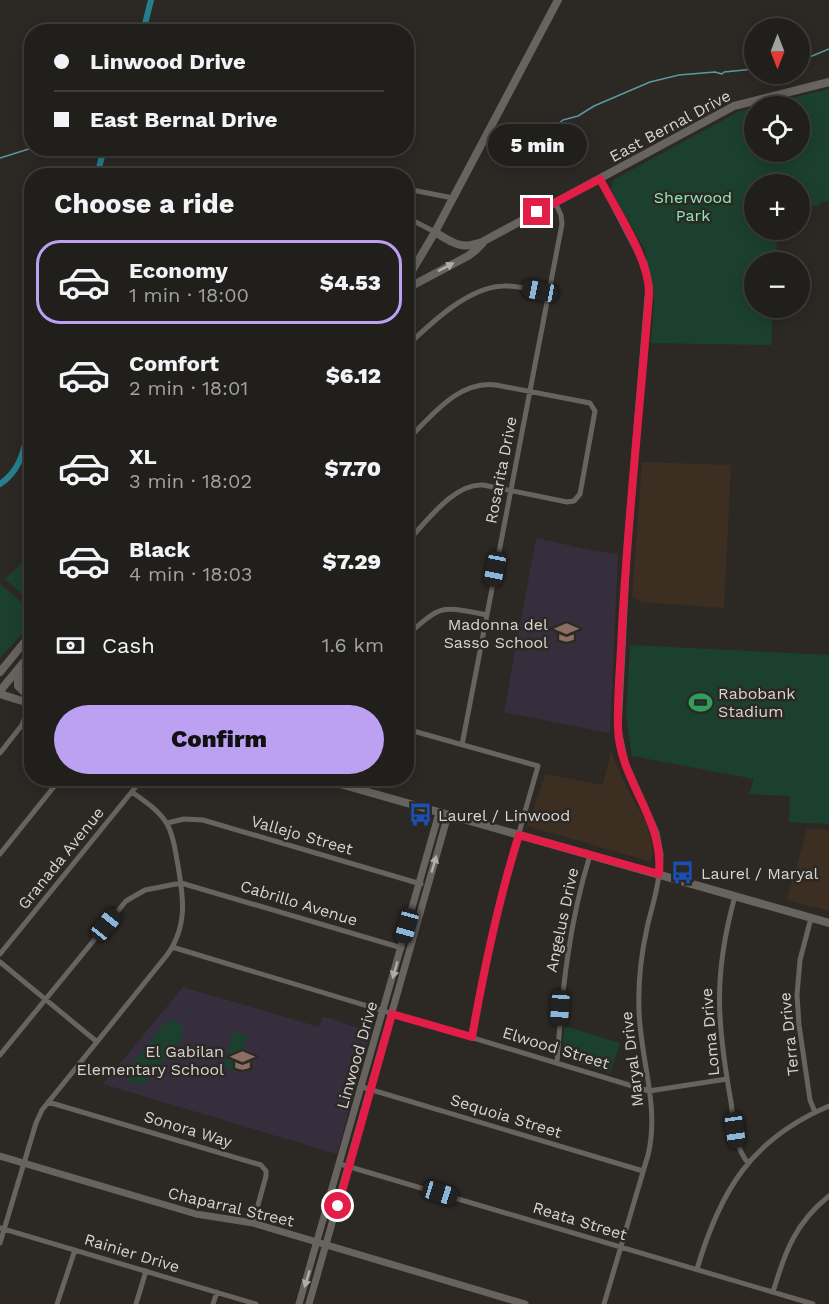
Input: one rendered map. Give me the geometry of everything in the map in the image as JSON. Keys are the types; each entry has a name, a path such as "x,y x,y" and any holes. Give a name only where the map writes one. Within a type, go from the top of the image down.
{"main road":[{"path":"414,267 435,232 558,0"},
{"name":"East Bernal Drive","path":"435,232 466,247 482,242 734,106 829,82"},
{"path":"414,285 468,256 482,242"},
{"path":"0,672 24,643"},
{"path":"24,661 0,693 24,700"},
{"path":"19,668 17,684 24,693"},
{"path":"346,786 829,922"}],"street":[{"name":"Maryal Drive","path":"600,179 642,259 649,285 627,549 618,730 625,764 656,833 660,855 659,874 646,932 640,978 639,1010 652,1128 643,1171 603,1304"},
{"path":"414,191 453,198"},
{"name":"Rosarita Drive","path":"462,745 562,221 555,202"},
{"path":"414,221 435,232"},
{"path":"414,340 440,316 486,289 507,286 548,293"},
{"path":"414,434 451,399 471,387 491,384 590,403 594,406 595,414 582,483 579,496 572,502 480,485 462,488 453,494 414,535"},
{"path":"414,629 433,613 442,609 453,608 487,615"},
{"path":"0,753 24,720"},
{"path":"414,731 538,766 501,896 472,1037"},
{"path":"0,854 55,786"},
{"name":"Granada Avenue","path":"0,954 136,786"},
{"path":"0,1243 2,1228 36,1123 48,1102 172,947 183,916 181,883 172,835 167,823 158,813 132,792"},
{"name":"Linwood Drive","path":"299,1304 439,813"},
{"name":"Linwood Drive","path":"309,1304 448,816"},
{"name":"Vallejo Street","path":"167,823 184,819 203,820 428,886"},
{"name":"Angelus Drive","path":"557,1062 560,1008 567,955 578,896 590,855"},
{"path":"0,1055 126,901 146,890 181,883"},
{"name":"Cabrillo Avenue","path":"181,883 410,950"},
{"name":"Loma Drive","path":"735,896 722,951 718,992 720,1034 737,1142 748,1163"},
{"name":"Terra Drive","path":"811,918 800,960 797,1002 810,1100 815,1112"},
{"name":"Elwood Street","path":"172,947 649,1091 727,1079"},
{"path":"0,962 96,1041"},
{"name":"Sequoia Street","path":"362,1087 643,1171"},
{"name":"Sonora Way","path":"48,1102 261,1165 266,1171 266,1176 253,1223"},
{"path":"697,1269 714,1217 748,1163 780,1134 829,1106"},
{"name":"Chaparral Street","path":"0,1156 196,1215 253,1223 525,1304"},
{"name":"Reata Street","path":"340,1164 813,1304"},
{"path":"773,1292 782,1260 798,1229 815,1208 829,1196"},
{"name":"Rainier Drive","path":"2,1228 256,1304"},
{"path":"57,1304 75,1250"},
{"path":"136,1304 146,1271"},
{"path":"213,1304 217,1292"}],"shaded area":[{"path":"642,462 731,465 724,608 640,602 632,596"},
{"name":"Madonna del Sasso School","path":"536,538 618,554 610,733 504,712"},
{"path":"611,751 626,786 646,822 653,857 649,861 527,826 546,774 603,785"},
{"path":"807,829 829,830 829,911 787,900"},
{"name":"El Gabilan Elementary School","path":"183,987 319,1027 323,1016 358,1028 357,1032 369,1037 337,1154 103,1084"}],"green space":[{"name":"Sherwood Park","path":"829,89 829,202 823,201 818,206 810,206 810,174 744,174 744,240 777,240 776,252 744,252 744,318 772,318 771,345 651,343 654,302 645,250 611,190 613,180 744,110 744,162 810,162 810,96 800,96"},
{"path":"24,561 24,596 5,579"},
{"path":"0,584 24,604 24,632 0,658"},
{"path":"630,645 829,655 829,824 789,822 790,796 749,794 754,779 632,756 626,716"},
{"path":"172,1020 177,1021 183,1027 182,1039 145,1083 131,1082 127,1077 127,1069 163,1025"},
{"path":"564,1026 620,1043 610,1073 564,1058"},
{"path":"233,1032 247,1036 237,1072 223,1068"}],"waterway":[{"path":"145,24 151,0"},
{"path":"810,57 829,49"},
{"path":"542,137 563,120 578,116 594,106 650,82 679,75 715,72 722,74 744,70"},
{"path":"0,158 24,150"},
{"path":"99,168 102,156"},
{"path":"0,484 14,471 24,449"}],"place":[{"name":"Madonna del Sasso School","path":"566,633"},
{"name":"Rabobank Stadium","path":"700,702"},
{"name":"Laurel / Linwood","path":"420,815"},
{"name":"Laurel / Maryal","path":"683,873"},
{"name":"El Gabilan Elementary School","path":"242,1060"}],"route":[{"path":"338,1206 392,1014 472,1037 501,896 519,835 659,874 660,855 656,833 625,764 618,730 627,549 649,296 648,275 600,179 537,212"}]}
